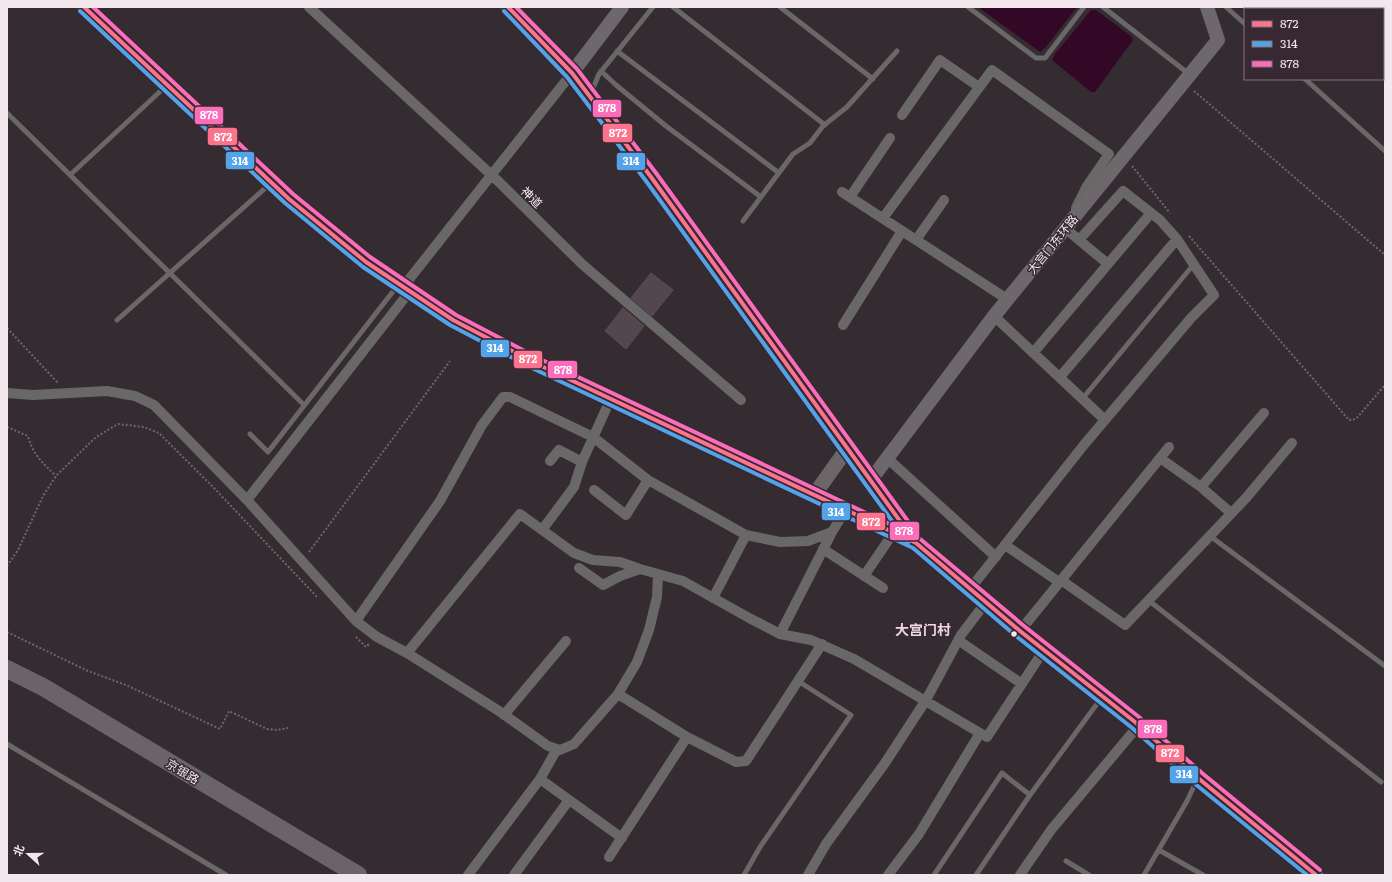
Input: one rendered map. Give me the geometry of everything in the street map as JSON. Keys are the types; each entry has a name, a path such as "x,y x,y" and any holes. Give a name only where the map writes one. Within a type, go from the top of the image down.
{"highway":[{"name":"京银路","path":"7,669 43,687 358,875"},
{"name":"京银路","path":"7,679 136,751 349,875"}],"main road":[{"path":"84,7 289,199 366,262 453,320 537,364 916,543"},
{"path":"508,7 572,73 590,96 651,177 916,543 1020,631 1138,726 1198,778 1316,875"},
{"path":"814,495 827,470 847,449"}],"street":[{"name":"神道","path":"309,7 491,174 582,264 741,400"},
{"path":"247,500 404,287 622,7"},
{"name":"大宫门东环路","path":"870,481 1007,299 1218,40 1207,7"},
{"path":"902,115 940,60 979,88"},
{"path":"883,218 992,70 1109,154 1087,186 1065,228 1108,264"},
{"path":"890,138 846,194 1007,299"},
{"path":"970,589 1105,420 1191,318 1214,295 1177,239 1160,220 1123,191 1079,240"},
{"path":"916,240 944,200"},
{"path":"1033,352 1151,213"},
{"path":"842,325 902,231"},
{"path":"1060,378 1177,239"},
{"path":"994,316 1105,420"},
{"path":"7,393 33,395 107,391 135,396 154,405 247,500 356,621 377,637 407,653 504,715 548,746 560,750 574,744 618,694 637,662 649,630 657,597 658,574"},
{"path":"356,621 440,501 482,425 503,397 510,397 593,437 648,480 746,535 780,542 808,540 832,532"},
{"path":"542,530 574,487 582,462 611,398"},
{"path":"1201,487 1264,413"},
{"path":"1005,545 1125,625 1246,498 1292,443"},
{"path":"1020,631 1169,446"},
{"path":"550,461 559,450 582,462"},
{"path":"887,458 996,557"},
{"path":"1160,458 1201,487 1232,513"},
{"path":"594,490 626,515 648,480"},
{"path":"780,634 823,549 846,509"},
{"path":"407,653 520,514 574,554 593,560 620,562 683,581 780,634 811,640 854,659 987,737 1044,650"},
{"path":"864,576 894,532"},
{"path":"713,598 746,535"},
{"path":"823,549 883,588"},
{"path":"579,568 603,585 620,576 640,569"},
{"path":"808,875 826,844 885,763 926,700 958,640 986,602"},
{"path":"958,640 1022,684"},
{"path":"504,715 566,641"},
{"path":"618,694 687,737 736,762 746,760 822,644"},
{"path":"1020,875 1051,830 1138,726"},
{"path":"888,875 919,834 980,733"},
{"path":"609,857 687,737"},
{"path":"468,875 540,779 557,749"},
{"path":"540,779 622,838"},
{"path":"514,875 569,800"}],"lane":[{"path":"590,96 601,71 653,7"},
{"path":"673,7 825,125"},
{"path":"780,7 873,79"},
{"path":"968,7 1036,58 1045,58 1084,7"},
{"path":"1103,7 1187,78"},
{"path":"1226,7 1244,23"},
{"path":"617,51 779,173"},
{"path":"743,221 793,154 810,143 825,125 847,107 897,51"},
{"path":"601,71 616,86 761,197"},
{"path":"1306,80 1385,151"},
{"path":"70,175 167,85"},
{"path":"7,113 304,405"},
{"path":"117,320 272,182"},
{"path":"1083,398 1194,264"},
{"path":"250,434 268,452 304,405 404,287"},
{"path":"1210,536 1385,666"},
{"path":"1148,600 1381,782"},
{"path":"744,875 760,847 851,715 798,681"},
{"path":"976,875 1030,795 1102,697"},
{"path":"7,744 226,875"},
{"path":"934,875 1002,773 1030,795"},
{"path":"1144,875 1187,801 1198,778"},
{"path":"1159,850 1203,875"},
{"path":"1066,861 1089,875"}],"path":[{"path":"1187,78 1385,255"},
{"path":"1124,156 1171,214"},
{"path":"1186,232 1349,420 1356,419 1385,385"},
{"path":"7,328 67,393"},
{"path":"302,561 450,361"},
{"path":"7,566 18,550 43,496 56,476 96,437 118,424 144,427 159,433 322,601"},
{"path":"7,427 28,436 31,448 56,476"},
{"path":"7,632 220,730 229,711 267,728 277,730 288,728"},
{"path":"355,635 366,647 377,637"}],"shaded area":[{"path":"978,7 1077,7 1046,47 1040,52"},
{"path":"1091,10 1096,10 1131,36 1133,40 1095,92 1091,92 1052,60 1055,54"}],"building":[{"path":"651,273 673,290 652,316 631,298"},
{"path":"623,308 644,326 626,349 605,331"}],"transit line":[{"name":"872","path":"84,7 289,199 366,262 453,320 537,364 916,543 1020,631 1135,722 1198,778 1316,875"},
{"name":"878","path":"93,7 293,194 370,257 456,315 540,359 919,538 1024,626 1139,717 1202,773 1320,870"},
{"name":"872","path":"508,7 572,73 651,177 913,539"},
{"name":"878","path":"516,7 577,69 656,173 918,535"},
{"name":"314","path":"80,11 285,203 363,267 450,325 534,369 913,548 1016,636 1131,727 1194,783 1307,875"},
{"name":"314","path":"504,11 567,77 646,181 908,543"}],"district":[{"name":"大宫门村","path":"923,629"}]}
